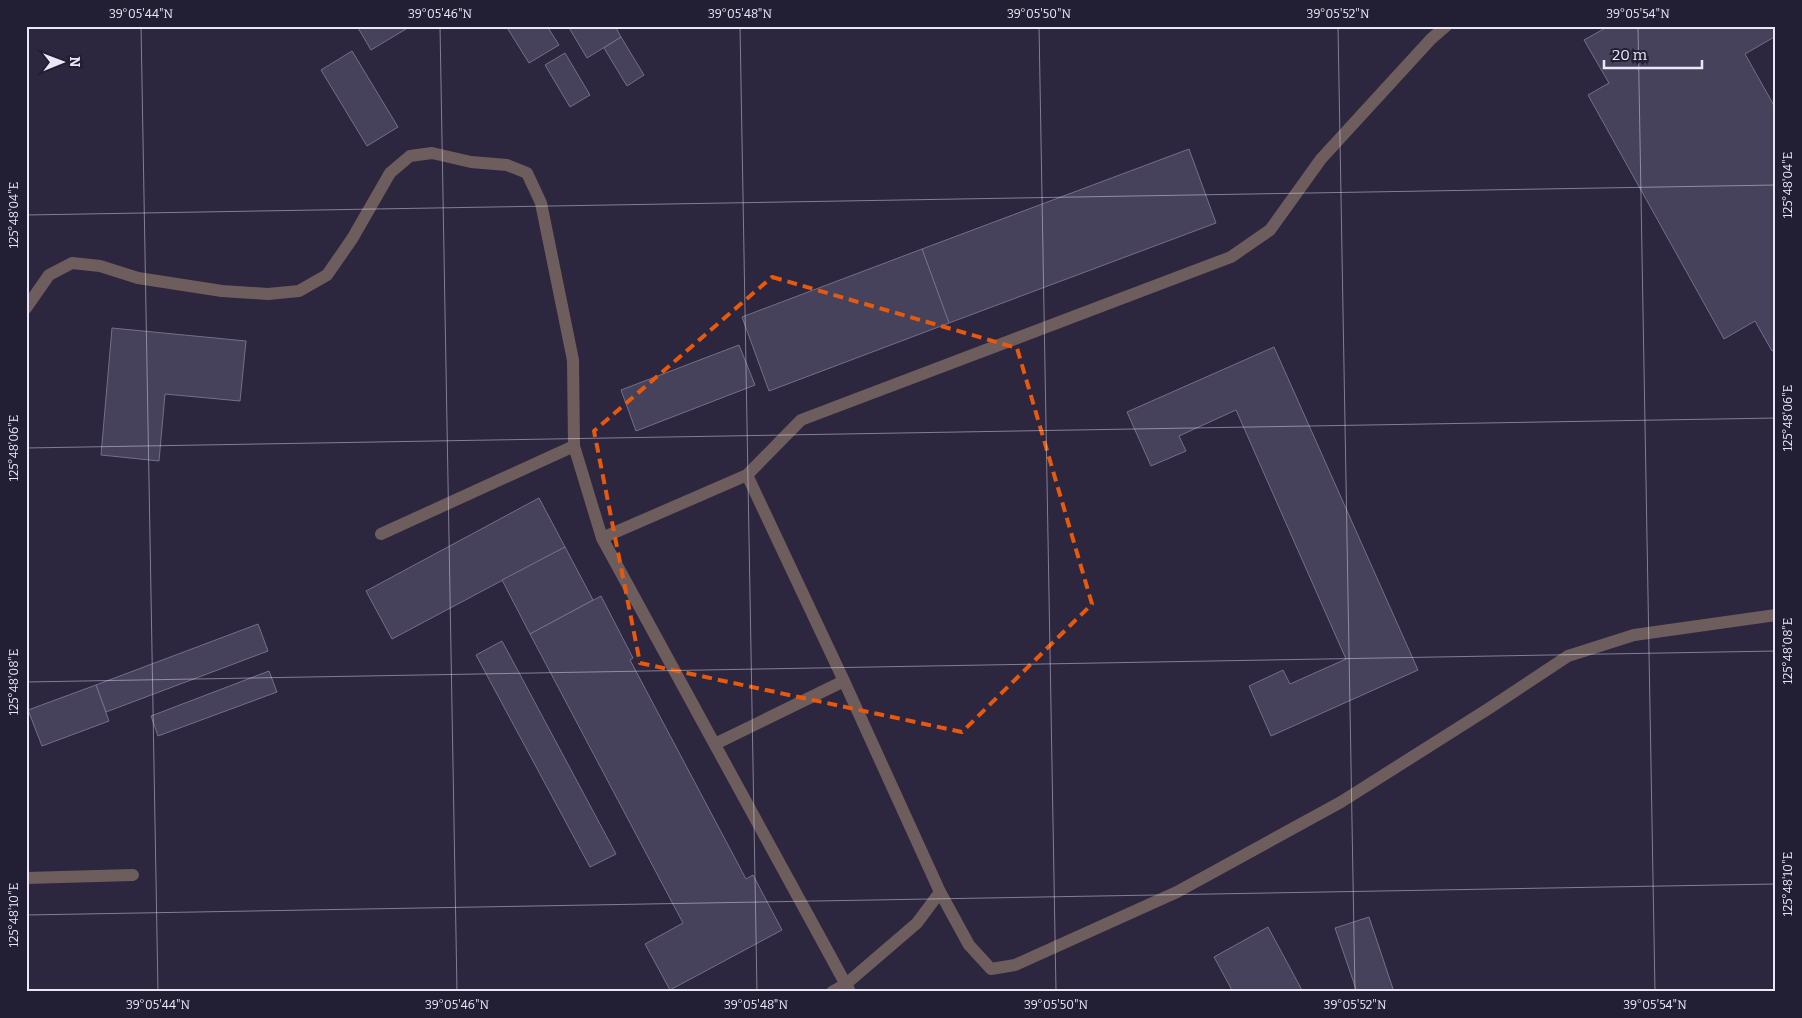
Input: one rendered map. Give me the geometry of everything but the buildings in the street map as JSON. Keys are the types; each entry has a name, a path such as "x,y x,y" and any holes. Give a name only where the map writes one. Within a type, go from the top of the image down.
{"street":[{"path":"602,538 747,475 801,420 1231,258 1270,230 1321,159 1431,39 1446,26"},
{"path":"26,308 48,275 72,263 100,266 138,278 222,291 268,294 299,290 327,275 352,239 390,174 410,156 432,153 471,162 507,165 527,173 541,203 573,360 574,446 602,538 848,988"},
{"path":"381,534 574,446"},
{"path":"747,475 844,681 940,892 969,945 991,969 1015,964 1177,892 1341,802 1568,656 1634,635 1776,615"},
{"path":"715,744 844,681"},
{"path":"26,878 133,874"},
{"path":"832,992 848,988 917,923 940,892"}],"highlighted area":[{"path":"772,277 1017,348 1092,604 962,732 640,663 594,431"}]}
